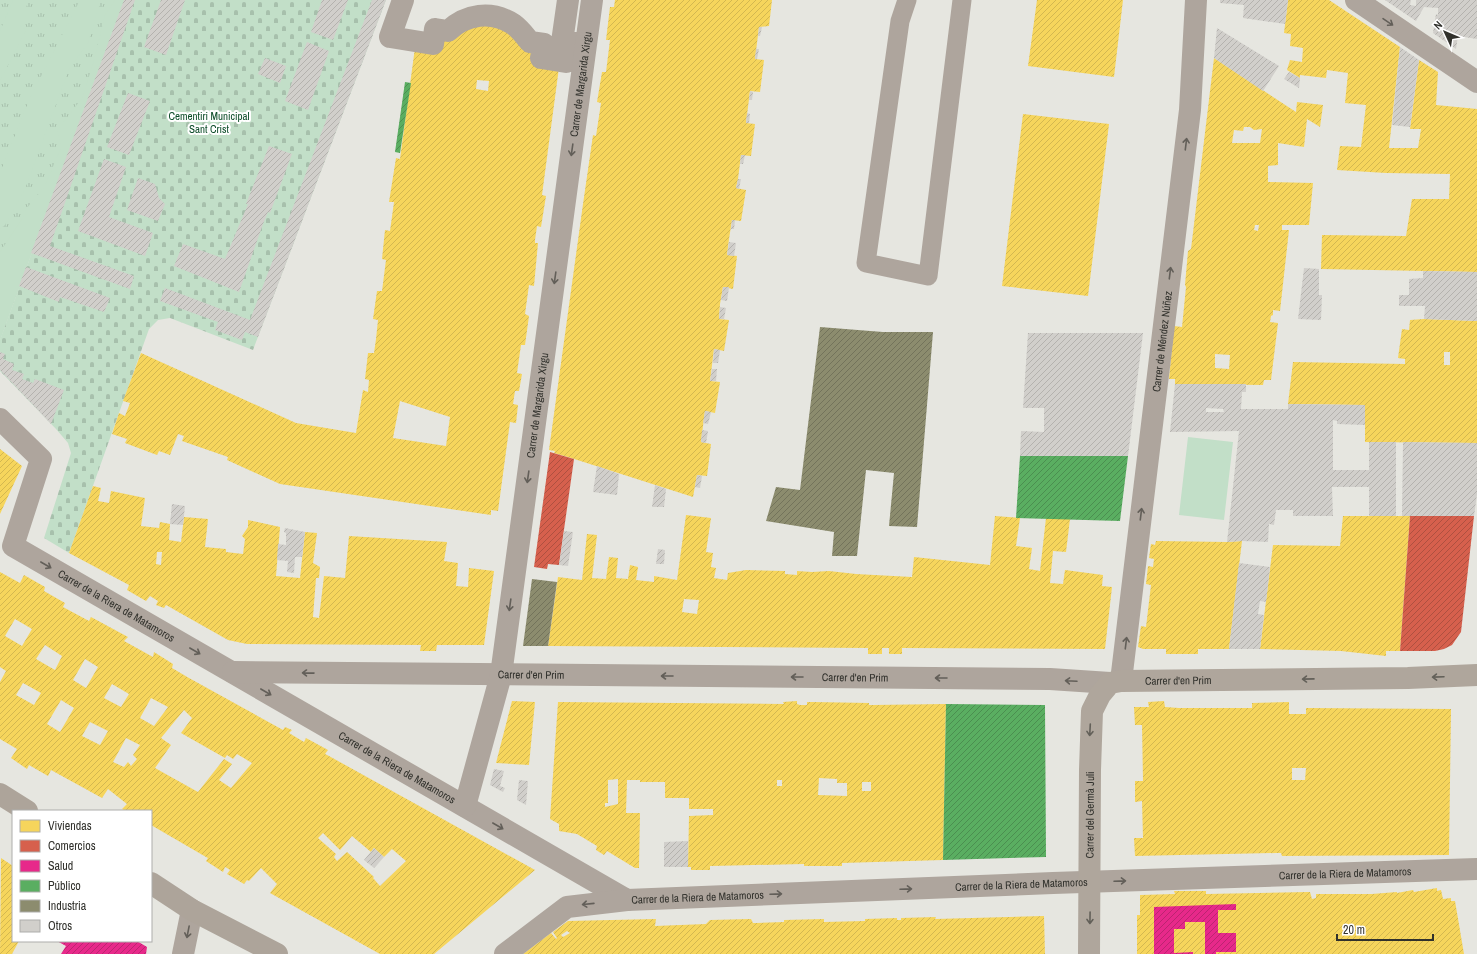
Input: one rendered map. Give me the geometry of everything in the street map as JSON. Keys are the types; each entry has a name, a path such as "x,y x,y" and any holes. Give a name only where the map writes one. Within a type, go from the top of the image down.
{"main road":[{"name":"Carrer d'en Prim","path":"1115,682 1408,678 1477,675"},
{"name":"Carrer del Germà Juli","path":"1090,954 1090,770 1092,711 1100,695 1115,682"}],"street":[{"path":"403,0 390,37 433,44 435,29 448,31 456,23 474,16 496,16 512,24 530,42 544,44 541,58 566,62 566,60 574,61 576,43 562,42 568,0"},
{"name":"Carrer de Margarida Xirgu","path":"465,806 500,675 592,0"},
{"name":"Carrer de Méndez Núñez","path":"1115,682 1190,110 1196,0"},
{"path":"1356,0 1477,82"},
{"name":"Carrer de la Riera de Matamoros","path":"0,419 41,459 13,546 627,900 1477,869"},
{"name":"Carrer d'en Prim","path":"232,672 1050,679 1115,682"},
{"path":"331,685 473,686 481,698 461,775 447,780 326,711 325,697 331,685"},
{"path":"0,794 25,810"},
{"path":"152,884 192,910 272,953"},
{"path":"505,954 567,907 627,900"},
{"path":"184,954 192,910"}],"lane":[{"path":"907,0 900,21 866,263 928,276 962,0"}],"green space":[{"path":"0,0 124,0 0,340"},
{"path":"13,0 29,0 19,25 26,30 0,81 0,31"},
{"path":"80,0 101,0 88,43 69,69 25,189 5,225 0,229 0,173 30,98"},
{"path":"115,0 124,0 0,340 0,252 22,219 27,208 45,186 61,147 57,131 82,98 93,64 105,15"},
{"name":"Cementiri Municipal Sant Crist","path":"124,0 386,0 253,350 170,318 158,320 149,329 69,553 44,538 71,453 68,443 0,371 0,340"},
{"path":"1188,437 1233,442 1224,520 1179,515"}],"building: Viviendas":[{"path":"615,0 772,0 769,26 759,27 755,59 764,60 760,92 750,91 746,123 755,124 751,156 741,155 736,188 746,190 741,221 732,220 729,239 727,255 737,256 733,289 723,287 720,304 719,319 729,320 724,351 714,349 710,381 720,382 715,413 705,411 701,442 711,444 707,476 697,475 693,497 554,453 555,451 549,450 593,135 596,136 601,103 597,102 602,72 606,72 610,40 606,40 610,7 614,7"},
{"path":"1037,0 1123,0 1114,77 1028,66"},
{"path":"1288,0 1329,0 1400,47 1389,148 1418,148 1421,129 1410,129 1419,60 1438,72 1436,105 1477,109 1477,272 1321,269 1322,235 1406,236 1412,199 1449,199 1450,174 1386,173 1337,170 1340,146 1361,147 1366,105 1345,103 1348,73 1327,70 1326,78 1300,75 1300,78 1287,70 1290,60 1302,62 1303,48 1290,46 1291,34 1284,33"},
{"path":"479,15 560,60 542,195 546,196 541,227 537,226 535,240 535,243 538,243 534,286 529,285 525,314 529,316 525,345 521,345 517,373 522,374 519,391 515,391 513,404 518,405 516,423 510,422 498,511 491,510 491,515 280,484 227,460 228,457 182,441 184,436 178,434 170,455 159,451 157,455 125,443 127,439 112,434 119,413 125,416 130,403 123,401 141,353 296,423 356,433 363,390 368,392 369,380 365,379 368,353 374,353 378,320 373,319 377,291 382,291 386,260 382,259 385,230 390,231 394,202 389,202 396,158 400,159 416,40","holes":["477,80 489,81 488,91 476,89","400,401 450,417 446,446 393,438"]},
{"path":"1214,58 1296,112 1297,102 1323,105 1320,127 1307,119 1304,147 1278,143 1278,165 1268,166 1268,182 1313,183 1309,225 1282,225 1282,230 1289,230 1280,311 1273,310 1273,315 1271,316 1270,322 1278,323 1271,380 1264,380 1263,385 1175,384 1175,379 1169,379 1174,326 1182,327 1188,251 1191,249","holes":["1244,127 1250,127 1254,130 1262,129 1260,143 1232,143 1234,130 1243,131","1255,225 1259,225 1258,231 1254,230","1215,354 1230,355 1229,369 1215,368"]},
{"path":"1023,114 1109,124 1088,296 1002,286"},
{"path":"1424,319 1477,321 1477,443 1365,442 1365,405 1288,404 1293,362 1405,364 1405,359 1398,358 1402,329 1409,330 1410,320","holes":["1444,352 1450,352 1450,365 1444,365"]},
{"path":"0,449 22,466 0,514"},
{"path":"93,486 101,488 98,501 109,503 111,491 145,498 141,526 159,528 160,522 170,524 169,540 181,542 184,517 208,519 205,547 226,549 226,552 243,554 245,539 242,536 248,527 248,520 280,527 276,576 300,578 305,532 317,533 313,563 320,567 319,578 316,578 313,617 319,618 324,576 345,578 349,536 447,542 444,561 458,563 456,586 468,587 469,568 494,571 484,645 437,645 436,651 420,651 421,645 247,644 228,640 166,605 164,608 156,605 158,601 150,596 146,601 127,590 129,585 69,553","holes":["157,552 162,552 161,565 156,564"]},
{"path":"686,515 711,518 706,552 713,553 711,567 716,568 714,578 727,580 728,573 746,570 785,571 785,574 797,575 797,571 829,571 912,577 914,557 990,565 995,516 1020,518 1016,546 1032,548 1029,569 1040,571 1046,518 1070,519 1066,552 1053,551 1050,583 1063,584 1065,570 1103,575 1102,586 1112,587 1105,649 902,648 902,654 889,654 889,648 882,648 882,654 868,654 868,648 548,646 558,577 582,580 587,534 597,535 592,578 606,579 609,557 618,558 616,578 628,579 630,565 638,567 636,580 654,582 654,576 677,580","holes":["684,599 699,600 697,614 682,612"]},
{"path":"1343,516 1410,516 1400,651 1386,651 1386,656 1341,651 1260,649 1273,545 1340,546"},
{"path":"1156,541 1242,541 1229,649 1198,649 1198,654 1166,654 1166,649 1143,649 1138,647 1141,626 1146,627 1151,585 1146,584 1148,566 1153,567 1154,559 1149,558 1151,544 1155,545"},
{"path":"0,572 20,583 24,575 45,587 44,591 65,603 63,607 89,621 91,617 128,637 124,641 153,657 154,652 173,664 172,668 189,678 283,730 285,727 292,730 289,733 304,742 306,738 328,750 325,754 535,870 434,954 380,954 270,893 277,884 261,868 249,881 247,880 244,884 227,874 230,870 227,868 225,867 223,872 206,861 208,858 152,826 152,810 124,810 122,809 127,804 108,789 102,798 51,770 48,776 29,765 27,769 11,758 17,749 0,739 0,682 6,671 0,667","holes":["15,619 32,629 22,646 5,636","45,645 62,656 55,670 36,659","85,659 98,667 86,688 73,680","23,683 41,693 34,705 16,695","112,684 129,694 121,707 104,698","151,698 168,707 154,726 140,718","61,700 74,708 60,732 47,724","184,710 192,718 181,733 225,758 227,755 233,759 237,754 252,763 231,788 219,780 232,764 224,759 198,792 155,768 171,745 161,738","90,722 108,731 100,745 82,736","126,738 140,745 133,755 137,759 131,766 128,762 124,767 113,762","323,833 340,850 352,836 371,852 374,848 384,857 392,849 406,861 380,886 373,878 374,877 347,852 337,861 334,857 336,854 318,838"]},
{"path":"512,701 535,702 529,765 496,763"},
{"path":"797,701 797,704 800,705 807,705 807,702 869,703 869,705 946,704 943,860 842,863 842,866 804,866 804,864 710,866 710,870 691,870 691,867 688,867 689,816 713,815 713,809 689,809 689,798 665,798 665,782 640,782 640,780 627,780 626,813 640,813 639,868 635,868 607,851 604,855 596,850 597,846 577,834 559,831 559,824 550,819 558,702 784,704 783,702","holes":["819,778 837,779 837,783 847,783 847,796 818,795","618,779 618,804 605,807 605,803 608,803 608,780","777,780 782,780 782,786 777,786","862,782 871,782 871,791 862,791"]},
{"path":"1164,701 1165,707 1179,708 1252,708 1252,703 1289,702 1289,714 1306,714 1306,708 1451,709 1449,855 1282,856 1281,853 1276,853 1135,856 1134,838 1143,838 1142,801 1135,802 1135,781 1143,781 1142,725 1135,725 1134,707 1149,707 1148,702","holes":["1292,768 1306,768 1305,780 1292,780"]},
{"path":"1,858 12,865 12,942 18,942 12,954 0,954"},
{"path":"1437,888 1437,891 1441,890 1443,899 1451,898 1451,901 1455,901 1464,954 1137,954 1137,915 1140,915 1140,895 1175,894 1174,891 1206,891 1206,894 1310,892 1312,899 1316,898 1316,894 1397,893"},
{"path":"1044,916 1045,954 523,954 551,933 556,939 557,938 553,932 568,921 656,919 655,926 706,924 710,920 751,919 753,923 756,923 784,922 784,920 824,919 824,922 865,921 865,919 897,918 897,920 901,920 901,918 936,917 935,919","holes":["567,931 570,933 563,937 561,935"]}],"building: Comercios":[{"path":"550,452 574,459 559,565 548,564 547,569 534,567"},
{"path":"1410,516 1474,516 1461,632 1452,645 1435,651 1400,651"}],"building: Salud":[{"path":"1236,904 1236,910 1218,910 1218,933 1236,933 1236,952 1216,952 1216,954 1205,954 1205,922 1185,922 1185,929 1174,929 1174,953 1193,952 1193,954 1154,954 1154,907"},
{"path":"59,942 139,942 147,947 146,954 61,954 66,946"}],"building: Público":[{"path":"405,82 411,83 400,153 395,152"},
{"path":"1020,456 1128,456 1120,521 1016,518"},
{"path":"946,704 1045,705 1046,857 943,860"}],"building: Industria":[{"path":"820,327 883,332 933,332 917,527 889,526 894,473 866,470 857,556 832,556 834,532 766,521 776,487 800,490"},
{"path":"532,579 557,582 548,646 523,646"}],"building: Otros":[{"path":"124,0 135,0 50,246 134,276 130,289 31,253"},
{"path":"161,0 185,0 166,55 144,47"},
{"path":"322,0 348,0 333,40 311,32"},
{"path":"372,0 386,0 258,337 245,332 242,340 215,330 218,322 160,301 165,288 250,320"},
{"path":"1220,0 1288,0 1285,24 1243,18 1244,5 1220,3"},
{"path":"1385,0 1411,0 1410,5 1416,6 1416,0 1477,0 1477,39 1458,36 1456,49 1433,33 1436,14 1438,15 1438,8 1424,7 1416,21"},
{"path":"759,27 762,27 760,36 758,36"},
{"path":"1217,28 1279,66 1263,91 1214,58"},
{"path":"307,42 329,51 308,110 285,101"},
{"path":"1400,47 1419,60 1410,127 1392,125"},
{"path":"756,49 759,49 757,59 755,59"},
{"path":"265,58 286,66 280,83 258,74"},
{"path":"1289,72 1300,78 1299,88 1284,79"},
{"path":"750,91 753,92 752,100 749,100"},
{"path":"128,93 150,101 129,155 107,147"},
{"path":"747,113 750,114 749,123 746,123"},
{"path":"269,146 292,154 270,213 268,212 263,224 239,292 174,266 183,244 225,259 248,204 246,204"},
{"path":"741,155 745,155 743,164 740,164"},
{"path":"104,159 126,167 109,217 153,233 145,256 78,231"},
{"path":"138,178 155,184 159,198 165,204 158,221 127,210"},
{"path":"738,179 741,179 739,189 736,188"},
{"path":"732,220 735,220 734,229 731,229"},
{"path":"729,242 736,243 734,256 727,255"},
{"path":"26,267 110,298 104,312 60,297 59,302 19,286"},
{"path":"1304,268 1319,269 1319,295 1322,295 1321,320 1298,319"},
{"path":"1423,271 1477,272 1477,321 1424,319 1425,306 1399,306 1399,295 1409,295 1409,279 1423,278"},
{"path":"723,287 729,287 727,301 721,300"},
{"path":"720,307 726,308 724,319 719,319"},
{"path":"1028,333 1143,333 1128,456 1020,456 1021,431 1044,432 1044,408 1023,408"},
{"path":"714,349 720,350 718,363 713,363"},
{"path":"0,352 5,354 3,359 14,364 12,370 24,374 22,379 33,383 35,379 64,390 51,424 0,370"},
{"path":"712,369 717,369 716,381 710,381"},
{"path":"1175,384 1246,384 1246,392 1242,392 1241,409 1288,409 1288,404 1365,405 1365,425 1337,424 1337,421 1333,420 1333,470 1369,470 1369,442 1396,442 1396,516 1369,516 1369,487 1332,487 1333,516 1293,516 1293,510 1276,510 1274,525 1269,524 1268,542 1227,542 1239,431 1170,432","holes":["1206,408 1223,409 1224,412 1206,412"]},
{"path":"705,411 711,412 708,424 703,423"},
{"path":"702,430 708,431 706,443 701,442"},
{"path":"1403,442 1477,443 1477,494 1474,516 1402,516"},
{"path":"597,466 619,474 617,495 593,492"},
{"path":"697,475 702,476 700,488 695,487"},
{"path":"655,485 666,489 664,507 652,507"},
{"path":"172,504 185,506 183,525 170,524"},
{"path":"285,528 305,532 302,557 295,557 294,573 287,572 288,561 277,560 278,544 286,545 286,533 284,532"},
{"path":"564,531 573,532 568,566 559,565"},
{"path":"658,549 665,550 664,564 656,564"},
{"path":"1239,563 1270,567 1266,602 1260,601 1258,614 1264,615 1260,649 1229,649"},
{"path":"494,769 504,771 500,786 505,788 503,792 490,785"},
{"path":"519,780 528,781 526,805 517,800"},
{"path":"688,841 688,867 664,867 664,842"},
{"path":"374,848 384,857 374,868 364,860"}]}
